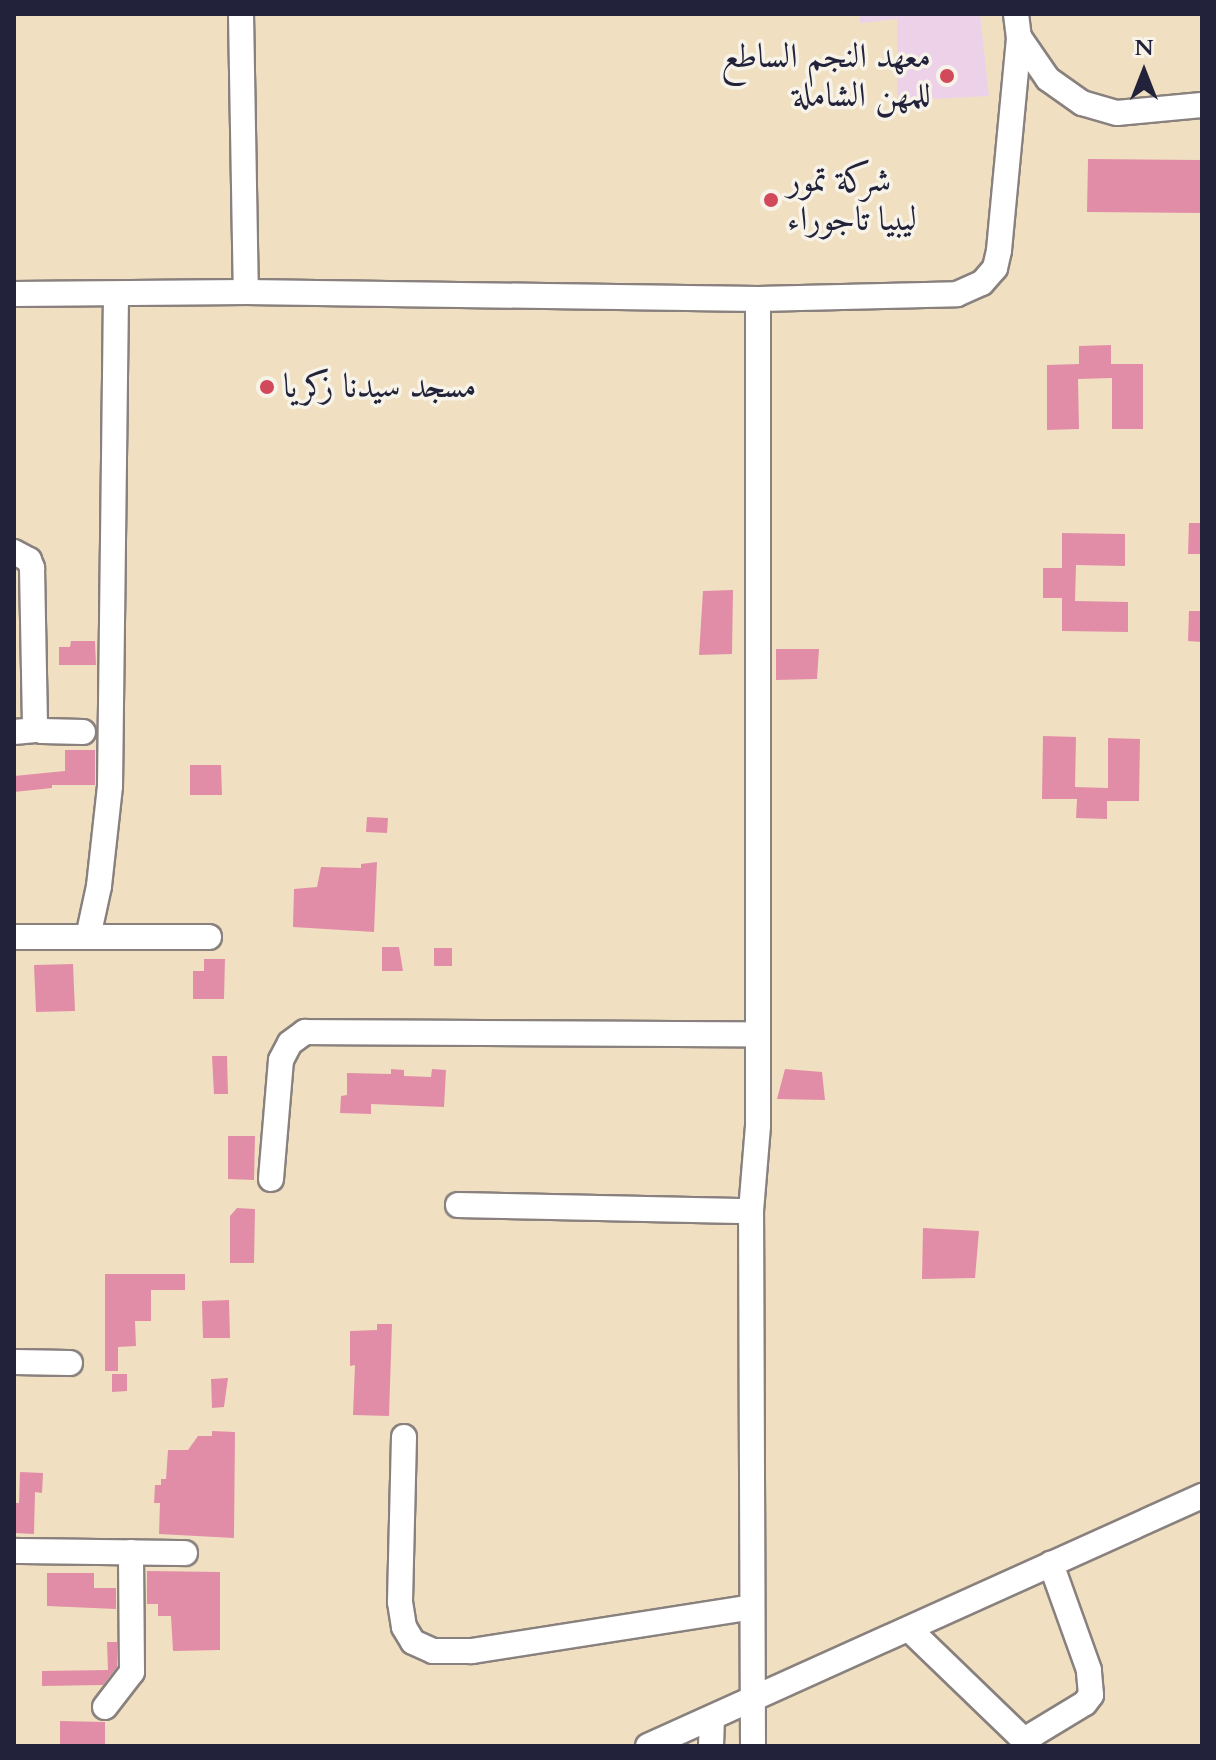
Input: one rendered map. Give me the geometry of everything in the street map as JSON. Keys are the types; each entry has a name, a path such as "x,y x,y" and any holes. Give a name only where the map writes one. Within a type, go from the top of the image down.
{"street":[{"path":"241,14 246,292"},
{"path":"1017,26 1048,79 1082,103 1117,113 1202,105"},
{"path":"14,294 246,292 758,299 957,294 982,283 995,268 1017,26"},
{"path":"88,937 99,886 110,786 116,294"},
{"path":"753,1746 751,1211 758,1125 758,299"},
{"path":"14,552 29,560 32,568 35,724 26,731"},
{"path":"26,731 83,732"},
{"path":"14,937 209,937"},
{"path":"271,1179 281,1060 290,1043 305,1032 758,1034"},
{"path":"458,1205 751,1211"},
{"path":"14,1362 70,1363"},
{"path":"404,1437 400,1602 404,1627 413,1642 433,1651 472,1651 752,1607"},
{"path":"648,1746 1202,1496"},
{"path":"14,1551 185,1553"},
{"path":"105,1707 132,1672 131,1552"},
{"path":"909,1629 1027,1743 1085,1703 1091,1695 1089,1670 1051,1564"},
{"path":"711,1746 712,1718"}],"shaded area":[{"path":"860,14 980,14 989,96 897,101 897,19 860,23"}],"building":[{"path":"1088,159 1202,160 1202,213 1087,212"},
{"path":"1111,345 1111,364 1143,364 1143,429 1112,429 1112,378 1078,379 1079,429 1047,430 1047,365 1079,364 1079,346"},
{"path":"1189,523 1202,523 1202,554 1188,554"},
{"path":"1062,533 1125,534 1125,566 1076,565 1075,601 1128,602 1128,632 1062,631 1062,598 1043,598 1043,568 1062,568"},
{"path":"733,590 732,654 699,655 703,591"},
{"path":"1189,611 1202,611 1202,642 1188,641"},
{"path":"71,641 95,641 96,665 59,665 59,647 70,647"},
{"path":"776,649 819,649 817,679 776,680"},
{"path":"1043,736 1076,737 1075,787 1108,788 1108,738 1140,739 1139,801 1107,801 1107,819 1076,818 1077,799 1042,799"},
{"path":"65,750 95,750 95,785 52,785 52,788 14,792 14,776 65,771"},
{"path":"190,765 221,765 222,795 190,795"},
{"path":"367,817 388,818 387,833 366,832"},
{"path":"377,862 374,932 293,927 294,889 317,887 321,867 361,868 361,864"},
{"path":"382,947 399,947 403,971 382,971"},
{"path":"434,948 452,948 452,966 434,966"},
{"path":"204,959 225,959 224,999 193,999 193,971 204,971"},
{"path":"73,964 75,1011 36,1012 34,965"},
{"path":"212,1056 227,1056 228,1094 214,1094"},
{"path":"391,1069 404,1070 404,1076 431,1077 432,1069 446,1070 444,1107 371,1104 371,1114 340,1113 341,1096 347,1095 347,1073 391,1074"},
{"path":"785,1069 822,1072 825,1100 777,1099"},
{"path":"228,1136 255,1136 254,1180 228,1179"},
{"path":"237,1208 255,1209 254,1263 230,1263 230,1216"},
{"path":"923,1228 979,1231 975,1278 922,1279"},
{"path":"105,1274 185,1274 185,1290 151,1290 151,1321 135,1321 136,1346 118,1347 118,1371 105,1371"},
{"path":"229,1300 230,1338 203,1338 202,1301"},
{"path":"377,1324 392,1324 389,1416 353,1415 355,1365 350,1366 350,1331 377,1330"},
{"path":"112,1374 127,1374 127,1391 112,1392"},
{"path":"228,1378 224,1407 212,1408 211,1379"},
{"path":"212,1431 235,1432 234,1538 159,1534 160,1503 154,1503 155,1485 161,1485 161,1479 166,1479 168,1450 188,1450 198,1436 212,1436"},
{"path":"20,1472 43,1473 42,1493 35,1492 34,1534 14,1533 14,1503 19,1503"},
{"path":"147,1571 220,1572 220,1650 173,1651 171,1616 158,1616 158,1604 147,1604"},
{"path":"47,1573 94,1573 94,1588 116,1588 116,1609 47,1606"},
{"path":"107,1642 117,1642 117,1667 103,1685 42,1686 42,1671 108,1670"},
{"path":"60,1721 105,1722 105,1746 60,1746"}],"place":[{"name":"معهد النجم الساطع للمهن الشاملة","path":"947,76"},
{"name":"شركة تمور ليبيا تاجوراء","path":"771,200"},
{"name":"مسجد سيدنا زكريا","path":"267,387"}]}
